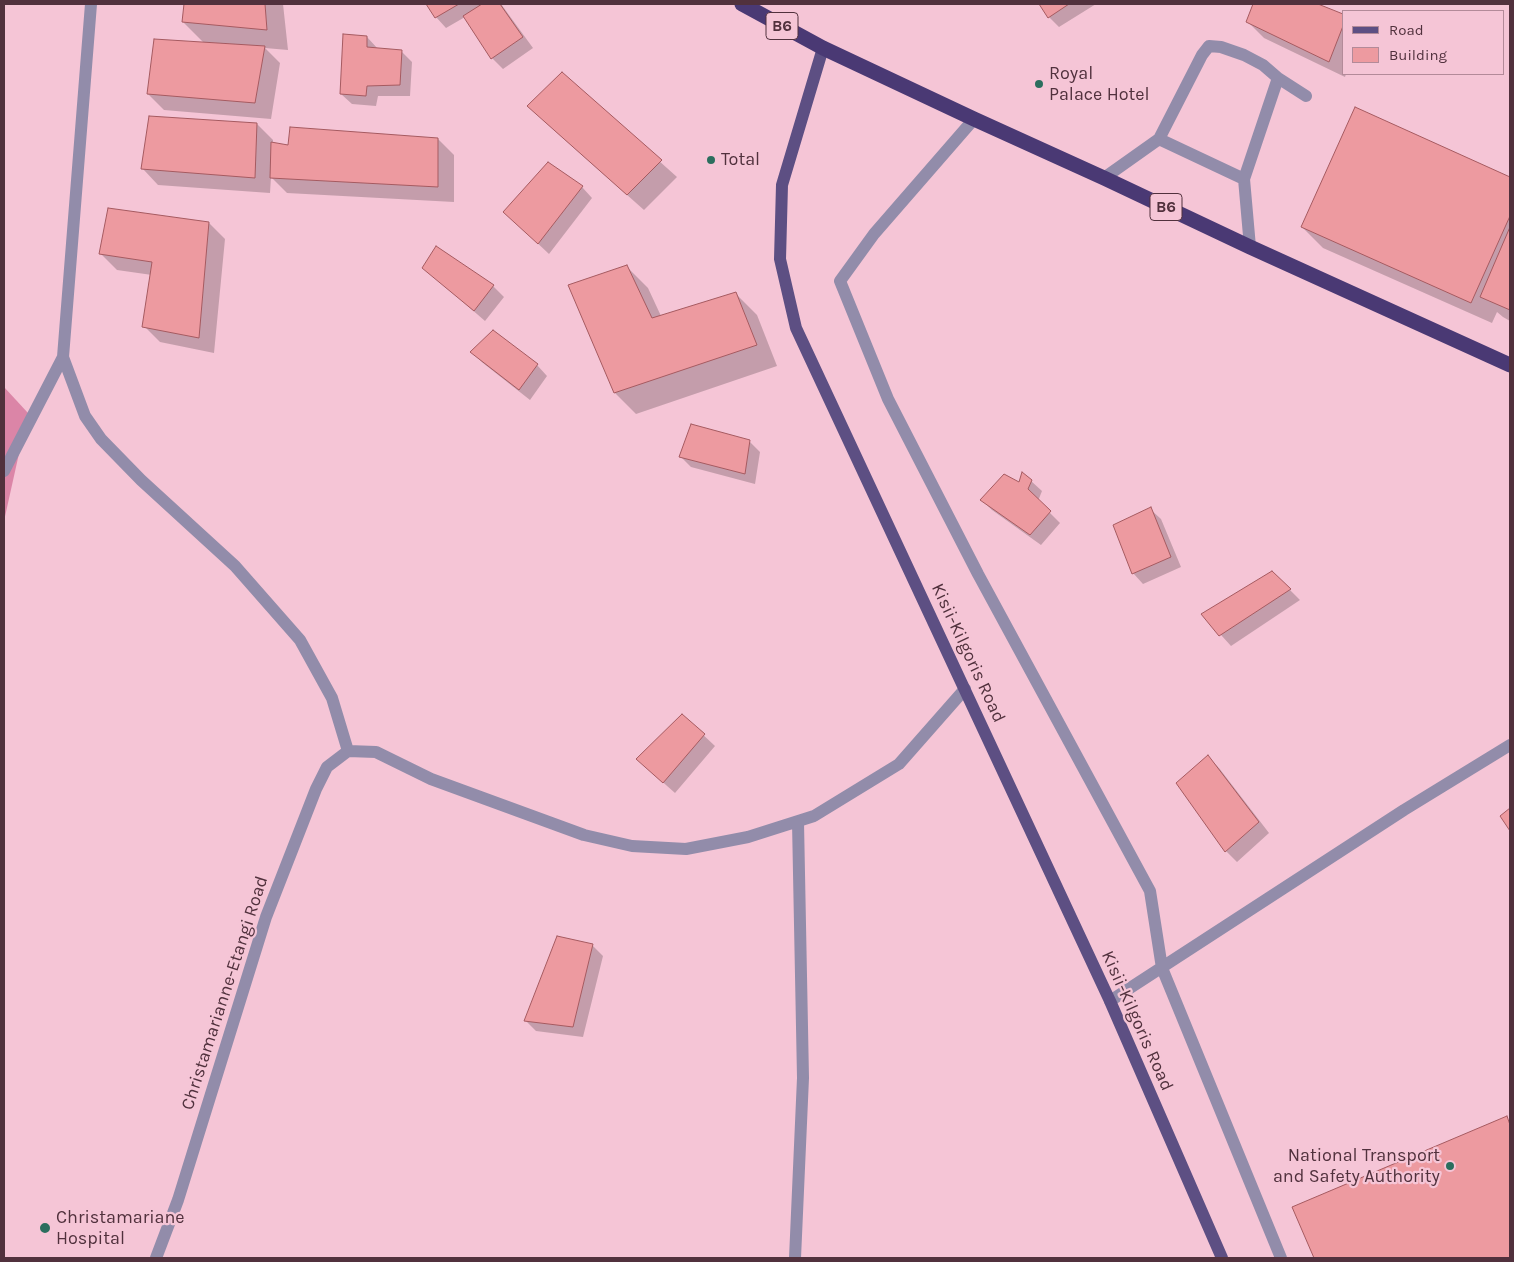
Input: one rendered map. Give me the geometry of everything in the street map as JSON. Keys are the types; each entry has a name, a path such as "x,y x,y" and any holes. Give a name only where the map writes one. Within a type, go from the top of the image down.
{"highway":[{"name":"B6","path":"742,4 823,48 974,119 1510,365"}],"main road":[{"name":"Kisii-Kilgoris Road","path":"823,48 782,185 780,259 796,328 1110,1001 1222,1258"}],"street":[{"path":"4,471 63,357 91,4"},
{"path":"1104,178 1159,139 1202,55 1209,46 1221,47 1244,55 1306,96"},
{"path":"1250,247 1244,179 1278,78"},
{"path":"974,119 874,234 840,281 888,399 978,574 1150,891 1162,968 1281,1258"},
{"path":"1159,139 1244,179"},
{"path":"63,357 85,416 101,438 141,480 235,566 300,640 332,698 348,752 376,752 440,782 584,835 632,846 686,849 748,837 814,816 899,764 965,689"},
{"path":"1110,1001 1404,810 1510,744"},
{"name":"Christamarianne-Etangi Road","path":"156,1258 181,1191 266,917 316,789 327,767 348,752"},
{"path":"795,1258 803,1078 798,822"}],"shaded area":[{"path":"4,387 28,413 4,521"}],"building":[{"path":"184,4 265,4 267,30 182,22"},
{"path":"426,4 459,4 435,18"},
{"path":"482,4 500,4 523,37 491,59 463,16"},
{"path":"1039,4 1069,4 1048,18"},
{"path":"1253,4 1318,4 1342,14 1342,29 1329,62 1246,22"},
{"path":"343,34 367,36 367,47 402,50 400,85 367,86 366,96 340,94"},
{"path":"154,39 265,46 255,103 147,94"},
{"path":"562,72 662,160 627,195 527,106"},
{"path":"1355,107 1510,177 1510,216 1471,303 1301,227"},
{"path":"149,116 257,123 255,178 141,169"},
{"path":"290,127 438,138 438,187 270,178 271,142 288,145"},
{"path":"548,162 583,186 538,244 503,212"},
{"path":"108,208 209,222 199,338 142,327 152,262 99,254"},
{"path":"1510,227 1510,310 1480,297"},
{"path":"436,246 494,285 474,311 422,268"},
{"path":"627,265 652,318 736,292 757,345 614,393 568,285"},
{"path":"493,330 538,364 519,390 470,352"},
{"path":"691,424 750,440 745,474 679,457"},
{"path":"1022,472 1032,480 1028,489 1051,511 1030,535 980,500 1004,474 1019,482"},
{"path":"1151,507 1171,557 1132,574 1113,525"},
{"path":"1272,571 1291,589 1219,636 1201,614"},
{"path":"682,714 705,734 663,783 636,759"},
{"path":"1208,755 1259,822 1225,852 1176,783"},
{"path":"1510,808 1510,831 1500,816"},
{"path":"557,936 593,944 573,1027 524,1021"},
{"name":"National Transport and Safety Authority","path":"1507,1116 1510,1125 1510,1258 1314,1258 1292,1207"}],"place":[{"name":"Royal Palace Hotel","path":"1039,84"},
{"name":"Total","path":"711,160"},
{"name":"National Transport and Safety Authority","path":"1450,1166"},
{"name":"Christamariane Hospital","path":"45,1228"}]}
